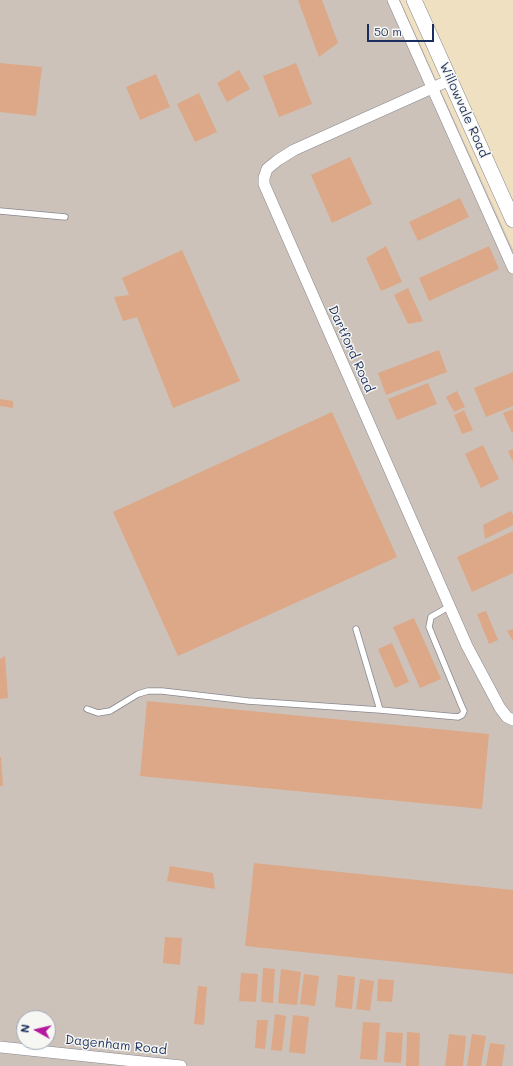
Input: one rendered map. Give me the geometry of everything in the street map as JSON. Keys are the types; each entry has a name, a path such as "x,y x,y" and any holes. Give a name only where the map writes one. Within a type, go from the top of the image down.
{"main road":[{"name":"Willowvale Road","path":"414,0 513,220"}],"street":[{"path":"393,0 513,268"},
{"name":"Dartford Road","path":"450,80 294,150 267,169 264,184 467,646 500,708 507,717 513,720"},
{"name":"Dagenham Road","path":"0,1047 182,1066"}],"lane":[{"path":"0,210 65,217"},
{"path":"87,709 98,713 110,711 138,694 148,691 162,691 248,701 458,717 462,716 464,711 429,627 431,617 450,606"},
{"path":"356,629 380,710"}],"shaded area":[{"path":"0,0 400,0 513,250 513,1066 0,1066"}],"building":[{"path":"298,0 322,0 338,43 319,57"},
{"path":"0,63 42,67 36,116 0,112"},
{"path":"296,63 312,104 279,117 263,76"},
{"path":"239,70 250,89 227,102 217,83"},
{"path":"156,74 170,107 140,120 126,87"},
{"path":"199,93 217,132 195,142 177,104"},
{"path":"350,157 372,204 332,223 311,175"},
{"path":"460,198 469,217 418,241 409,222"},
{"path":"386,246 402,282 381,291 366,258"},
{"path":"489,246 499,269 429,301 419,278"},
{"path":"182,250 240,381 173,408 137,317 123,321 114,297 129,295 122,278"},
{"path":"408,288 423,321 408,324 394,295"},
{"path":"439,350 447,372 386,395 378,373"},
{"path":"513,372 513,406 486,417 474,388"},
{"path":"428,383 437,404 397,420 388,399"},
{"path":"457,391 465,407 454,412 446,397"},
{"path":"0,399 13,401 13,408 0,406"},
{"path":"513,409 513,432 512,433 503,413"},
{"path":"464,410 473,430 462,434 454,415"},
{"path":"332,412 397,557 178,656 113,512"},
{"path":"483,445 499,479 481,488 465,454"},
{"path":"513,449 513,462 508,451"},
{"path":"511,511 513,515 513,525 485,539 483,525"},
{"path":"513,531 513,573 472,592 457,557"},
{"path":"486,611 498,640 489,644 477,614"},
{"path":"414,618 441,679 420,688 393,627"},
{"path":"513,629 513,641 507,631"},
{"path":"392,643 409,682 395,688 378,649"},
{"path":"5,656 8,698 0,699 0,659"},
{"path":"147,701 489,734 482,809 140,776"},
{"path":"1,757 3,786 0,786"},
{"path":"254,863 513,890 513,974 245,946"},
{"path":"170,866 213,873 215,889 167,881"},
{"path":"165,937 182,938 180,965 163,963"},
{"path":"263,968 275,969 273,1003 261,1002"},
{"path":"281,969 301,972 297,1005 278,1003"},
{"path":"241,973 258,974 256,1002 239,1001"},
{"path":"304,974 319,976 315,1006 300,1004"},
{"path":"338,975 355,977 352,1009 335,1007"},
{"path":"360,979 374,981 370,1011 356,1009"},
{"path":"378,979 394,980 392,1002 377,1001"},
{"path":"198,986 207,987 204,1025 194,1024"},
{"path":"275,1014 286,1016 282,1051 271,1050"},
{"path":"293,1015 309,1017 305,1054 289,1052"},
{"path":"257,1020 268,1020 265,1049 255,1048"},
{"path":"363,1022 380,1023 377,1060 360,1059"},
{"path":"386,1032 403,1033 401,1063 384,1062"},
{"path":"407,1032 420,1033 419,1066 406,1066"},
{"path":"449,1034 466,1036 463,1066 445,1066"},
{"path":"472,1034 486,1036 481,1066 467,1066"},
{"path":"490,1043 505,1045 502,1066 486,1066"}]}
